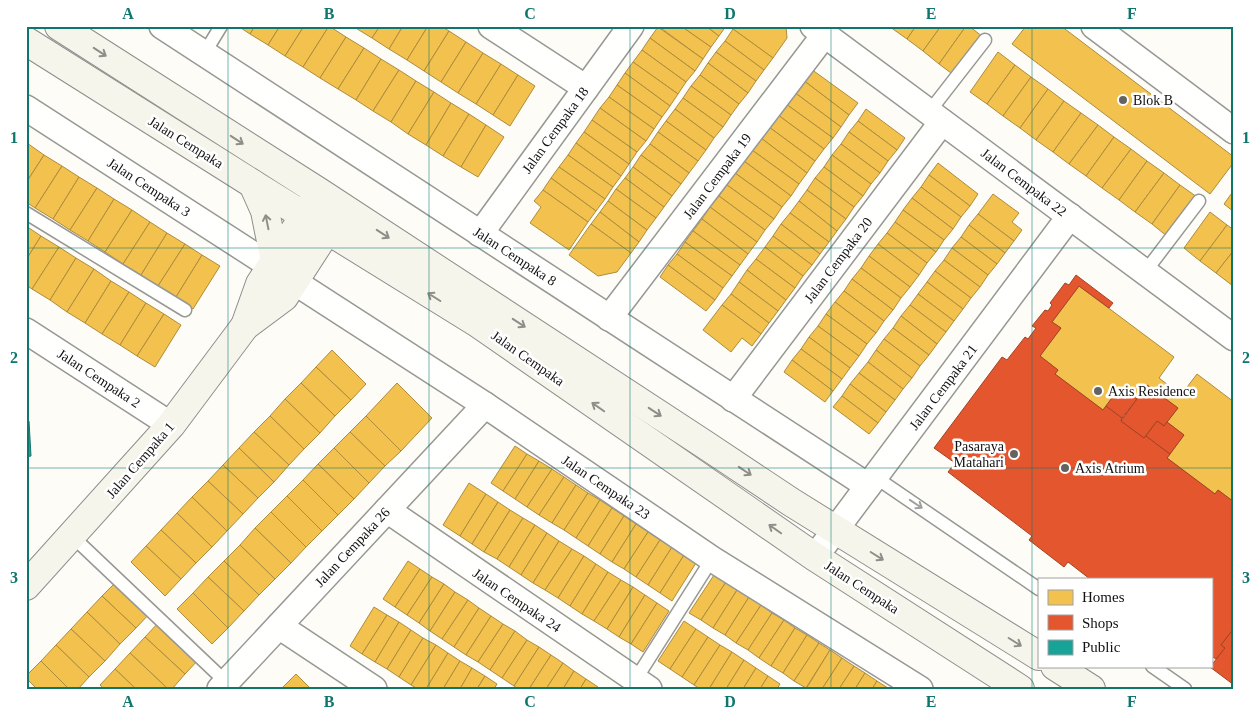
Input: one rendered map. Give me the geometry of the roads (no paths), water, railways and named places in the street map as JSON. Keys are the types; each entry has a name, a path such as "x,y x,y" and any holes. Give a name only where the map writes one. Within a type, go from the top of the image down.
{"main road":[{"name":"Jalan Cempaka","path":"59,26 319,192 835,530 1038,655"},
{"name":"Jalan Cempaka","path":"26,42 476,322 815,557 1020,689"},
{"path":"253,184 265,211 273,264"},
{"name":"Jalan Cempaka 1","path":"245,326 260,284 319,192"},
{"name":"Jalan Cempaka 1","path":"26,586 171,425 245,326 284,297 342,208"},
{"path":"1058,668 1091,689"}],"street":[{"name":"Jalan Cempaka 8","path":"162,26 734,399 872,482"},
{"path":"491,26 586,88"},
{"name":"Jalan Cempaka 18","path":"480,234 631,26"},
{"path":"1094,26 1234,131"},
{"name":"Jalan Cempaka 22","path":"819,30 1234,338"},
{"name":"Jalan Cempaka 19","path":"609,318 819,30"},
{"name":"Jalan Cempaka 3","path":"26,108 273,264"},
{"name":"Jalan Cempaka 20","path":"734,399 936,117"},
{"name":"Jalan Cempaka 21","path":"815,557 1070,216"},
{"name":"Jalan Cempaka 23","path":"293,281 485,405 712,559 920,689"},
{"name":"Jalan Cempaka 2","path":"26,331 171,425"},
{"name":"Jalan Cempaka 26","path":"223,685 485,405"},
{"name":"Jalan Cempaka 24","path":"386,510 638,686"},
{"path":"279,626 374,689"}],"lane":[{"path":"204,54 221,26"},
{"path":"936,117 985,40"},
{"path":"1145,272 1199,201"},
{"path":"26,212 185,310"},
{"path":"872,482 1038,588"},
{"path":"72,536 223,685"},
{"path":"638,686 712,559"},
{"path":"1155,668 1185,689"}],"place":[{"name":"Blok B","path":"1123,100"},
{"name":"Axis Residence","path":"1098,391"},
{"name":"Pasaraya Matahari","path":"1014,454"},
{"name":"Axis Atrium","path":"1065,468"}]}
